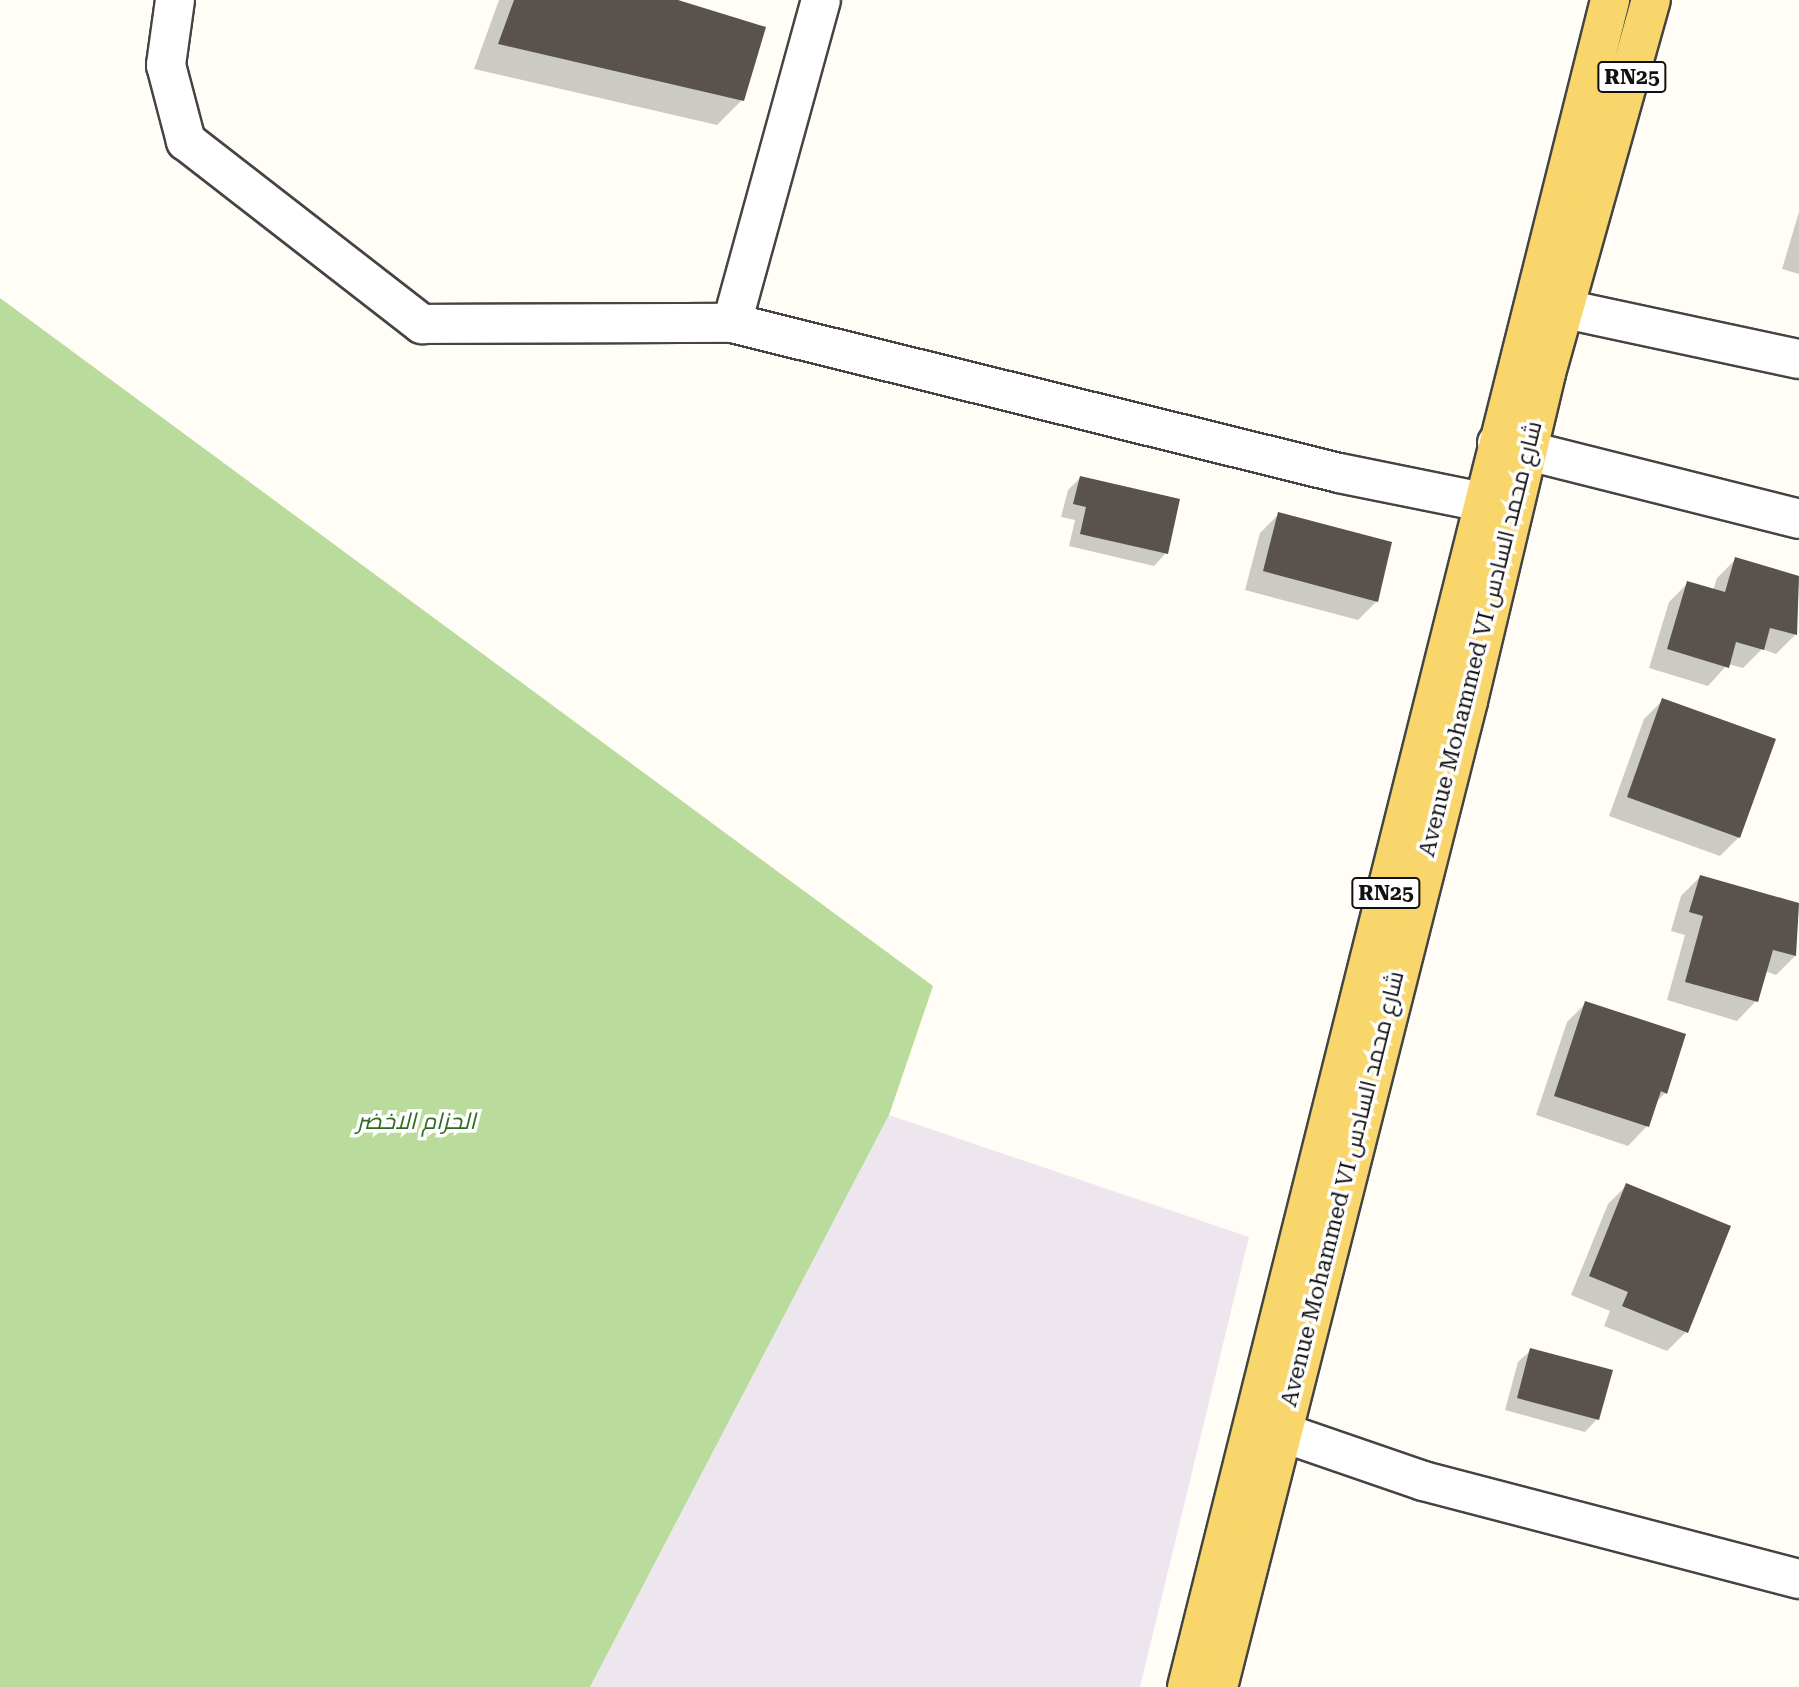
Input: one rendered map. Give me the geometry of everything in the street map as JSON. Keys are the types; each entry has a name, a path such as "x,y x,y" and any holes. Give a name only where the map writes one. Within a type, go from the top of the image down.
{"main road":[{"name":"Avenue Mohammed VI شارع محمد السادس","path":"1218,1687 1468,701 1512,447 1610,0"},
{"name":"Avenue Mohammed VI شارع محمد السادس","path":"1187,1687 1483,502 1512,447 1565,309 1651,0"}],"street":[{"path":"175,0 166,65 186,141 422,324 732,323 1339,473 1483,502"},
{"path":"732,323 821,0"},
{"path":"1565,309 1799,359"},
{"path":"1512,447 1799,519"},
{"path":"1281,1433 1423,1481 1799,1579"}],"shaded area":[{"path":"889,1115 1249,1237 1140,1687 590,1687"}],"green space":[{"name":"الحزام الاخضر","path":"0,298 933,986 889,1115 590,1687 0,1687"}],"building":[{"path":"514,0 678,0 766,27 744,101 498,44"},
{"path":"1080,476 1180,499 1168,554 1080,534 1086,507 1073,504"},
{"path":"1278,512 1392,542 1378,602 1263,571"},
{"path":"1735,557 1799,576 1797,635 1770,628 1764,650 1736,642 1729,668 1667,649 1687,581 1725,592"},
{"path":"1662,698 1776,739 1740,838 1627,797"},
{"path":"1700,875 1799,903 1796,956 1773,950 1758,1002 1685,982 1703,916 1689,912"},
{"path":"1585,1001 1686,1034 1667,1094 1661,1091 1649,1127 1554,1096"},
{"path":"1626,1183 1731,1226 1688,1333 1622,1306 1628,1292 1589,1276"},
{"path":"1530,1348 1613,1370 1599,1420 1517,1398"}]}
